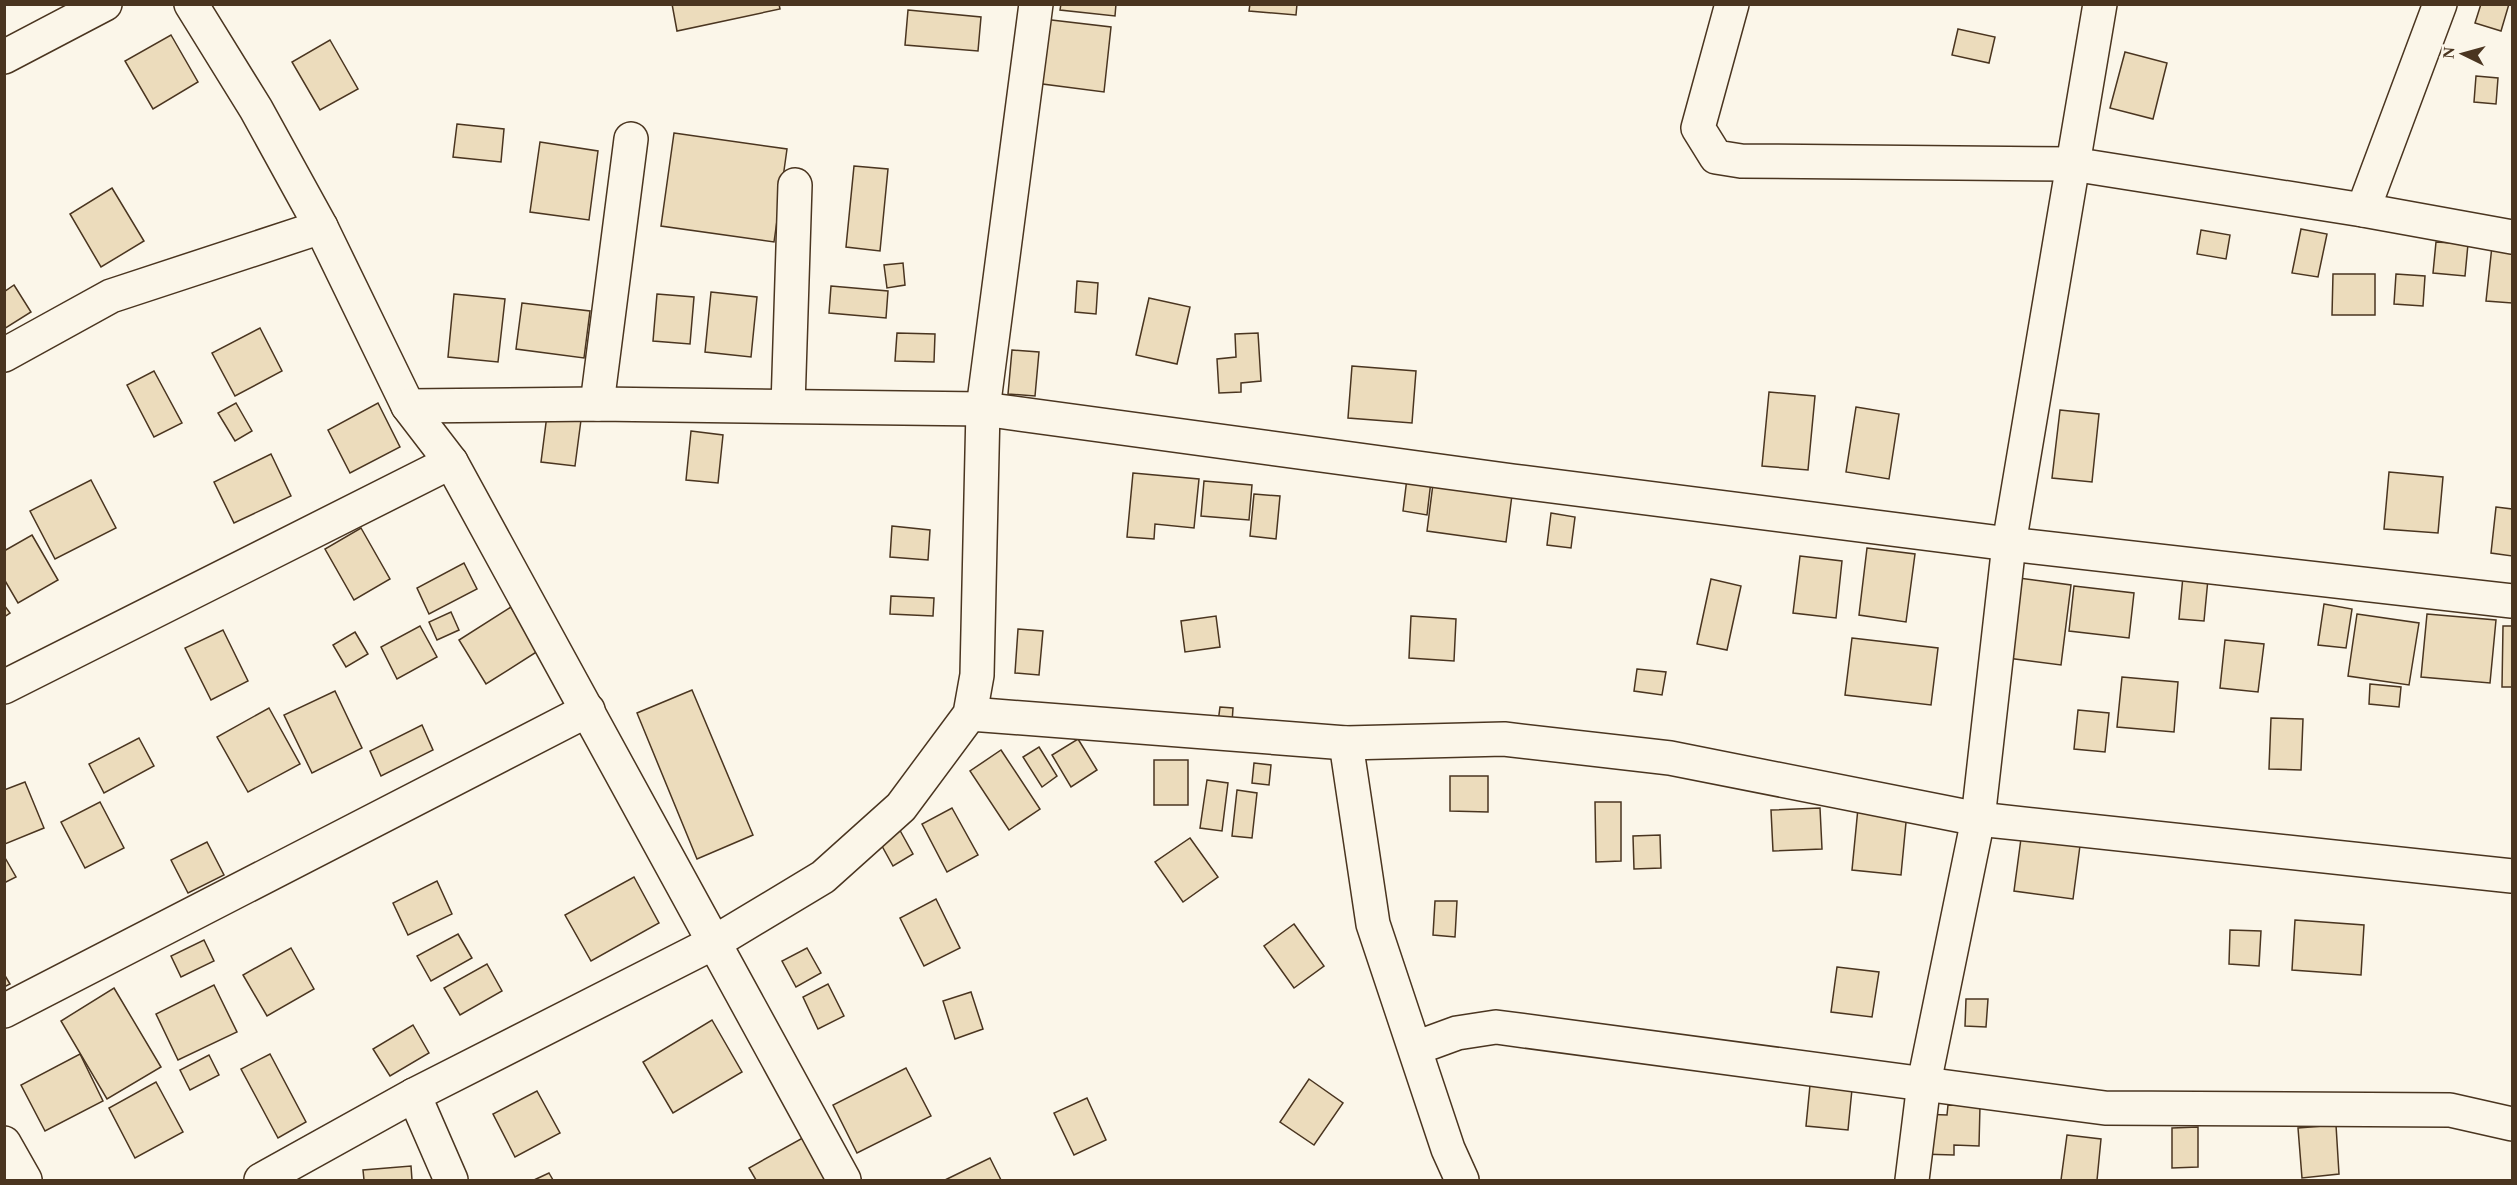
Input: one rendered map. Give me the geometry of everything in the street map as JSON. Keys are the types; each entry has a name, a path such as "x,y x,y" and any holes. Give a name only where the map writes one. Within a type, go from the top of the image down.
{"street":[{"path":"4,57 105,4"},
{"path":"191,4 256,109 321,227 408,406 451,462 844,1180"},
{"path":"261,1180 414,1095 715,942 823,877 902,807 970,714 977,675 983,409 1036,4"},
{"path":"1732,4 1698,128 1716,157 1741,161 2072,164 2363,210 2512,237"},
{"path":"1912,1180 1924,1083 1978,819 2009,544 2100,4"},
{"path":"2363,210 2440,4"},
{"path":"597,404 631,140"},
{"path":"788,406 795,185"},
{"path":"4,356 111,296 321,227"},
{"path":"408,406 597,404 983,409 1513,481 2009,544 2512,601"},
{"path":"4,687 451,462"},
{"path":"4,1011 588,710"},
{"path":"970,714 1346,743 1504,739 1670,758 1978,819 2512,876"},
{"path":"1346,743 1373,924 1448,1149 1462,1180"},
{"path":"1416,1048 1457,1033 1496,1027 2105,1108 2450,1110 2512,1124"},
{"path":"414,1095 451,1180"},
{"path":"4,1143 25,1180"}],"building":[{"path":"672,4 779,4 780,9 677,31"},
{"path":"1061,4 1116,4 1115,16 1060,10"},
{"path":"1250,4 1297,4 1296,15 1249,11"},
{"path":"2481,4 2509,4 2501,31 2475,23"},
{"path":"908,10 981,17 978,51 905,45"},
{"path":"1043,19 1111,27 1104,92 1035,83"},
{"path":"1958,29 1995,37 1989,63 1952,55"},
{"path":"171,35 198,82 153,109 125,61"},
{"path":"330,40 358,89 320,110 292,62"},
{"path":"2125,52 2167,63 2153,119 2110,108"},
{"path":"2476,76 2498,78 2496,104 2474,102"},
{"path":"457,124 504,129 501,162 453,157"},
{"path":"674,133 787,149 774,242 661,226"},
{"path":"540,142 598,151 589,220 530,212"},
{"path":"854,166 888,169 880,251 846,247"},
{"path":"112,188 144,241 101,267 70,214"},
{"path":"2301,229 2327,234 2318,277 2292,273"},
{"path":"2201,230 2230,235 2226,259 2197,254"},
{"path":"2436,242 2468,244 2465,276 2433,273"},
{"path":"2492,246 2512,248 2512,303 2486,301"},
{"path":"903,263 905,285 887,288 884,265"},
{"path":"2333,274 2375,274 2375,315 2332,315"},
{"path":"2396,274 2425,276 2423,306 2394,304"},
{"path":"1077,281 1098,283 1096,314 1075,312"},
{"path":"14,285 31,312 4,329 4,292"},
{"path":"831,286 888,291 886,318 829,313"},
{"path":"711,292 757,297 751,357 705,352"},
{"path":"454,294 505,299 498,362 448,357"},
{"path":"657,294 694,297 690,344 653,341"},
{"path":"1149,298 1190,307 1177,364 1136,355"},
{"path":"522,303 590,311 584,358 516,349"},
{"path":"260,328 282,371 235,396 212,353"},
{"path":"897,333 935,334 934,362 895,361"},
{"path":"1258,333 1261,381 1241,383 1241,392 1219,393 1217,359 1236,357 1235,334"},
{"path":"1012,350 1039,352 1035,396 1008,394"},
{"path":"1352,366 1416,371 1412,423 1348,418"},
{"path":"154,371 182,423 154,437 127,385"},
{"path":"1769,392 1815,396 1808,470 1762,466"},
{"path":"236,403 252,431 235,441 218,413"},
{"path":"378,403 400,447 350,473 328,430"},
{"path":"1856,407 1899,414 1889,479 1846,472"},
{"path":"2060,410 2099,414 2092,482 2052,478"},
{"path":"547,415 581,420 575,466 541,462"},
{"path":"691,431 723,435 718,483 686,480"},
{"path":"271,454 291,496 234,523 214,482"},
{"path":"2389,472 2443,477 2438,533 2384,529"},
{"path":"1133,473 1199,479 1194,528 1155,524 1154,539 1127,537"},
{"path":"1407,478 1431,481 1427,515 1403,511"},
{"path":"91,480 116,528 55,559 30,511"},
{"path":"1204,481 1252,485 1249,520 1201,516"},
{"path":"1433,484 1512,495 1506,542 1427,531"},
{"path":"1254,494 1280,496 1276,539 1250,536"},
{"path":"2496,507 2512,509 2512,556 2491,553"},
{"path":"1551,513 1575,517 1571,548 1547,545"},
{"path":"892,526 930,530 928,560 890,557"},
{"path":"361,528 390,579 354,600 325,549"},
{"path":"32,535 58,580 18,603 4,579 4,551"},
{"path":"1867,548 1915,554 1906,622 1859,615"},
{"path":"1800,556 1842,561 1836,618 1793,613"},
{"path":"464,563 477,589 429,614 417,588"},
{"path":"2183,576 2208,579 2204,621 2179,619"},
{"path":"2011,577 2071,585 2061,665 2000,657"},
{"path":"1711,579 1741,586 1727,650 1697,644"},
{"path":"2074,586 2134,593 2129,638 2069,631"},
{"path":"891,596 934,598 933,616 890,614"},
{"path":"2324,604 2352,609 2346,648 2318,645"},
{"path":"4,605 10,613 4,617"},
{"path":"511,607 538,651 486,684 459,640"},
{"path":"451,612 459,630 437,640 429,622"},
{"path":"2357,614 2419,623 2409,685 2348,676"},
{"path":"2427,614 2496,620 2490,683 2421,677"},
{"path":"1216,616 1220,647 1185,652 1181,621"},
{"path":"1411,616 1456,619 1454,661 1409,658"},
{"path":"420,626 437,657 397,679 381,647"},
{"path":"2503,626 2512,626 2512,687 2502,687"},
{"path":"1018,629 1043,631 1039,675 1015,673"},
{"path":"223,630 248,681 211,700 185,648"},
{"path":"355,632 368,654 346,667 333,645"},
{"path":"1852,638 1938,648 1931,705 1845,695"},
{"path":"2225,640 2264,644 2258,692 2220,688"},
{"path":"1637,669 1666,672 1662,695 1634,691"},
{"path":"2122,677 2178,682 2174,732 2117,727"},
{"path":"2370,684 2401,687 2399,707 2369,704"},
{"path":"692,690 753,835 697,859 637,713"},
{"path":"335,691 362,748 312,773 284,715"},
{"path":"1220,707 1233,708 1232,723 1218,722"},
{"path":"269,708 300,764 248,792 217,737"},
{"path":"2078,710 2109,713 2105,752 2074,749"},
{"path":"2271,718 2303,719 2301,770 2269,769"},
{"path":"422,725 433,750 381,776 370,751"},
{"path":"139,738 154,766 104,793 89,764"},
{"path":"1078,739 1097,770 1071,787 1052,755"},
{"path":"1039,747 1057,776 1042,787 1023,757"},
{"path":"1001,750 1040,809 1009,830 970,771"},
{"path":"1154,760 1188,760 1188,805 1154,805"},
{"path":"1254,763 1271,765 1269,785 1252,783"},
{"path":"1450,776 1488,776 1488,812 1450,811"},
{"path":"1207,780 1228,783 1222,831 1200,828"},
{"path":"25,782 44,828 5,844 4,790"},
{"path":"1237,790 1257,793 1252,838 1232,836"},
{"path":"100,802 124,848 85,868 61,822"},
{"path":"1595,802 1621,802 1621,861 1596,862"},
{"path":"952,808 978,855 947,872 922,824"},
{"path":"1820,808 1822,849 1773,851 1771,810"},
{"path":"1858,808 1907,812 1901,875 1852,870"},
{"path":"897,825 913,854 893,866 877,837"},
{"path":"2022,831 2081,838 2073,899 2014,891"},
{"path":"1660,835 1661,868 1634,869 1633,836"},
{"path":"1190,838 1218,877 1183,902 1155,862"},
{"path":"207,842 224,875 188,893 171,860"},
{"path":"4,856 16,877 4,883"},
{"path":"634,877 659,923 591,961 565,915"},
{"path":"437,881 452,914 408,935 393,903"},
{"path":"936,899 960,948 924,966 900,918"},
{"path":"1435,901 1457,901 1455,937 1433,935"},
{"path":"2295,920 2364,925 2361,975 2292,970"},
{"path":"1294,924 1324,966 1294,988 1264,946"},
{"path":"2230,930 2261,931 2259,966 2229,964"},
{"path":"458,934 472,958 431,981 417,956"},
{"path":"204,940 214,961 181,977 171,956"},
{"path":"291,948 314,989 267,1016 243,975"},
{"path":"807,948 821,973 796,987 782,961"},
{"path":"487,964 502,991 460,1015 444,988"},
{"path":"1837,967 1879,972 1872,1017 1831,1012"},
{"path":"4,974 10,984 4,987"},
{"path":"828,984 844,1016 818,1029 803,997"},
{"path":"214,985 237,1032 178,1060 156,1014"},
{"path":"114,988 161,1067 107,1099 61,1021"},
{"path":"971,992 983,1029 955,1039 943,1001"},
{"path":"1966,999 1988,999 1986,1027 1965,1026"},
{"path":"712,1020 742,1072 673,1113 643,1062"},
{"path":"413,1025 429,1053 390,1076 373,1049"},
{"path":"80,1054 103,1101 45,1131 21,1085"},
{"path":"270,1054 306,1122 278,1138 241,1069"},
{"path":"209,1055 219,1075 190,1090 180,1070"},
{"path":"906,1068 931,1116 857,1153 833,1105"},
{"path":"1811,1075 1853,1079 1848,1130 1806,1126"},
{"path":"1309,1079 1343,1103 1314,1145 1280,1122"},
{"path":"156,1082 183,1132 135,1158 109,1108"},
{"path":"537,1091 560,1133 515,1157 493,1114"},
{"path":"1087,1098 1106,1140 1074,1155 1054,1113"},
{"path":"1948,1105 1980,1106 1979,1146 1954,1145 1954,1155 1920,1154 1921,1114 1947,1115"},
{"path":"2336,1125 2339,1174 2302,1178 2298,1128"},
{"path":"2198,1127 2198,1167 2172,1168 2172,1128"},
{"path":"808,1135 833,1180 756,1180 749,1168"},
{"path":"2067,1135 2101,1139 2097,1180 2061,1180"},
{"path":"990,1158 1001,1180 945,1180"},
{"path":"411,1166 412,1180 364,1180 363,1170"},
{"path":"549,1173 553,1180 534,1180"}]}
